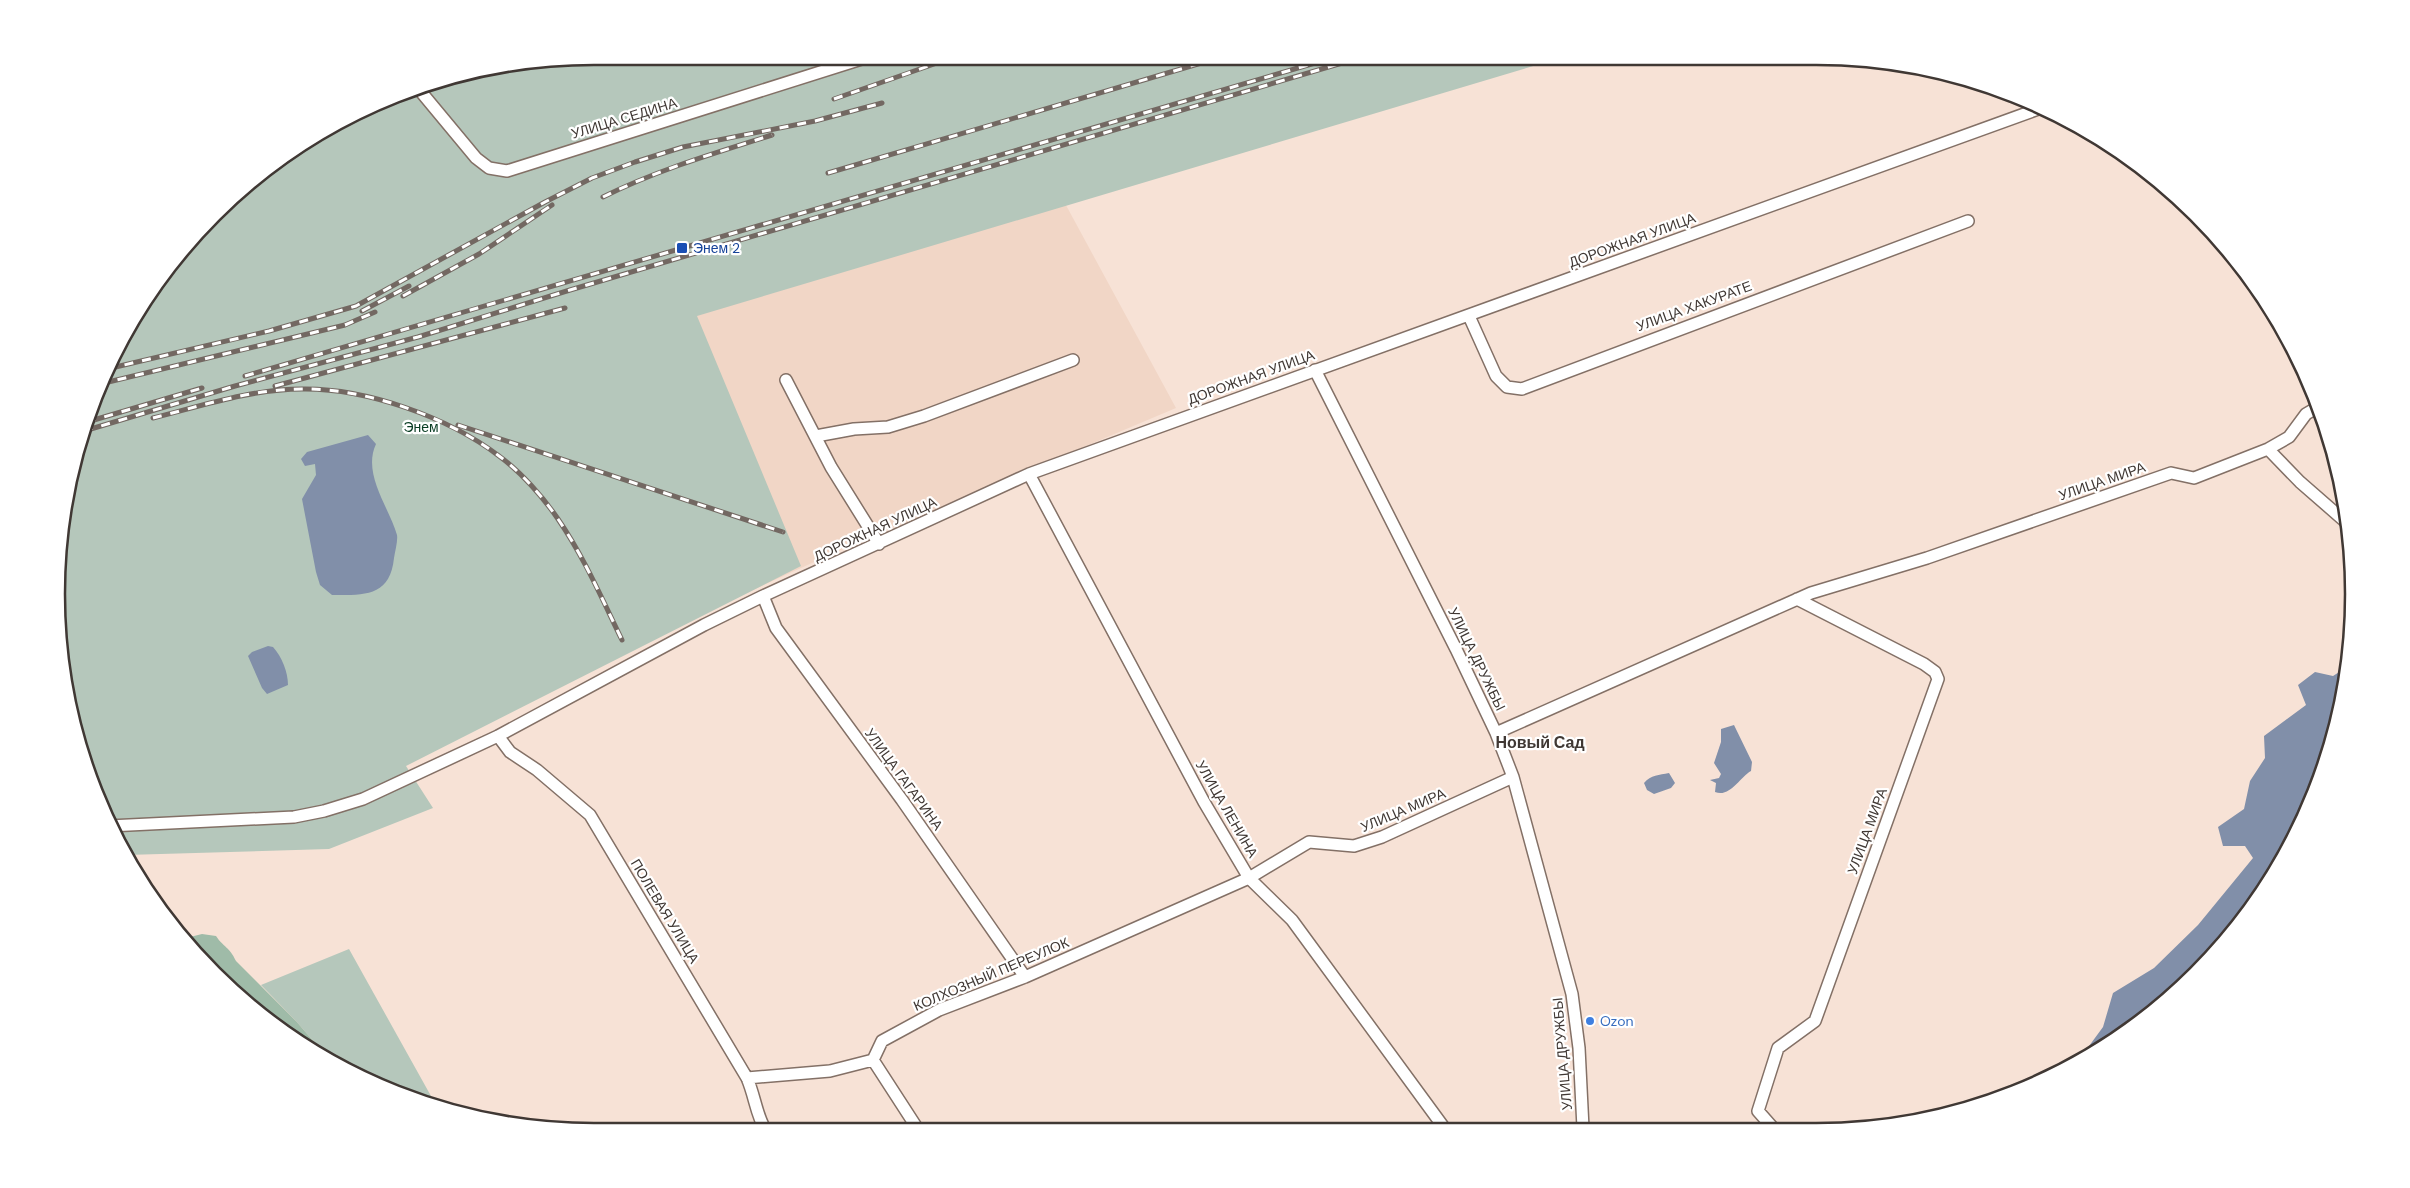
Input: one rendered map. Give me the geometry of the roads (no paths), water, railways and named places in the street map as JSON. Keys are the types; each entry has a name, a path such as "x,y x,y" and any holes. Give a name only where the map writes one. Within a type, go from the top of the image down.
{"street":[{"name":"УЛИЦА СЕДИНА","path":"422,94 476,158 489,168 507,171 843,65"},
{"name":"ДОРОЖНАЯ УЛИЦА","path":"119,826 294,817 324,811 363,799 498,736 704,625 762,596 1029,474 2032,111"},
{"name":"УЛИЦА ХАКУРАТЕ","path":"1470,316 1496,376 1506,387 1522,388 1968,221"},
{"path":"816,436 888,427 924,416 1073,360"},
{"name":"УЛИЦА ДРУЖБЫ","path":"1315,370 1496,733 1513,777 1572,994 1579,1048 1583,1123"},
{"path":"786,380 832,466 879,544"},
{"name":"УЛИЦА МИРА","path":"1496,733 1797,599 1927,558 2171,473 2194,478 2268,449 2289,437 2306,414 2312,411"},
{"path":"2268,449 2300,482 2338,515"},
{"name":"УЛИЦА ЛЕНИНА","path":"1029,474 1204,802 1249,878 1292,920 1441,1123"},
{"name":"УЛИЦА ГАГАРИНА","path":"762,596 776,628 902,800 1025,977"},
{"name":"УЛИЦА МИРА","path":"1769,1123 1758,1111 1778,1048 1816,1021 1938,679 1935,672 1924,664 1797,599"},
{"name":"ПОЛЕВАЯ УЛИЦА","path":"498,736 510,752 537,770 590,815 747,1078 754,1095 761,1123"},
{"name":"УЛИЦА МИРА","path":"1249,878 1309,842 1354,846 1382,837 1513,777"},
{"name":"КОЛХОЗНЫЙ ПЕРЕУЛОК","path":"873,1060 882,1041 931,1014 1025,977 1249,878"},
{"path":"747,1078 830,1071 873,1060 914,1123"}],"water":[{"path":"368,435 376,444 372,467 374,479 397,535 392,571 381,587 374,591 355,595 332,595 320,585 302,499 316,475 315,464 305,466 301,459 307,452"},
{"path":"268,646 273,647 282,660 286,670 288,685 267,694 262,688 248,656 252,652"},
{"path":"2315,672 2333,676 2339,672 2327,731 2317,764 2290,828 2256,888 2214,943 2165,992 2138,1014 2088,1047 2103,1027 2113,993 2154,968 2198,925 2253,858 2245,846 2223,846 2218,827 2244,809 2250,781 2265,758 2264,736 2306,705 2298,685"},
{"path":"1734,725 1752,762 1751,771 1730,790 1720,793 1715,792 1716,783 1710,780 1719,778 1721,774 1714,763 1721,742 1721,729"},
{"path":"1669,773 1675,783 1671,788 1654,794 1647,790 1644,783 1649,778"}],"railway":[{"path":"834,99 931,65"},
{"path":"828,173 1194,65"},
{"path":"245,376 1308,65"},
{"path":"92,429 235,386 418,337 570,290 1335,65"},
{"path":"117,367 269,331 356,306 545,202 592,178 635,162 683,147 815,121 882,103"},
{"path":"603,197 665,170 772,135"},
{"path":"403,296 479,254 552,205"},
{"path":"362,311 409,286"},
{"path":"275,386 565,308"},
{"path":"110,382 345,325 375,312"},
{"path":"95,420 202,388"},
{"path":"153,418 246,395 302,389 327,390 379,399 431,417 479,442 499,456 523,477 546,502 576,548 622,640"},
{"path":"458,425 783,532"}],"place":[{"name":"Энем 2","path":"682,248"},
{"name":"Ozon","path":"1590,1021"}],"district":[{"name":"Новый Сад","path":"1540,742"}],"park label":[{"name":"Энем","path":"421,427"}]}
